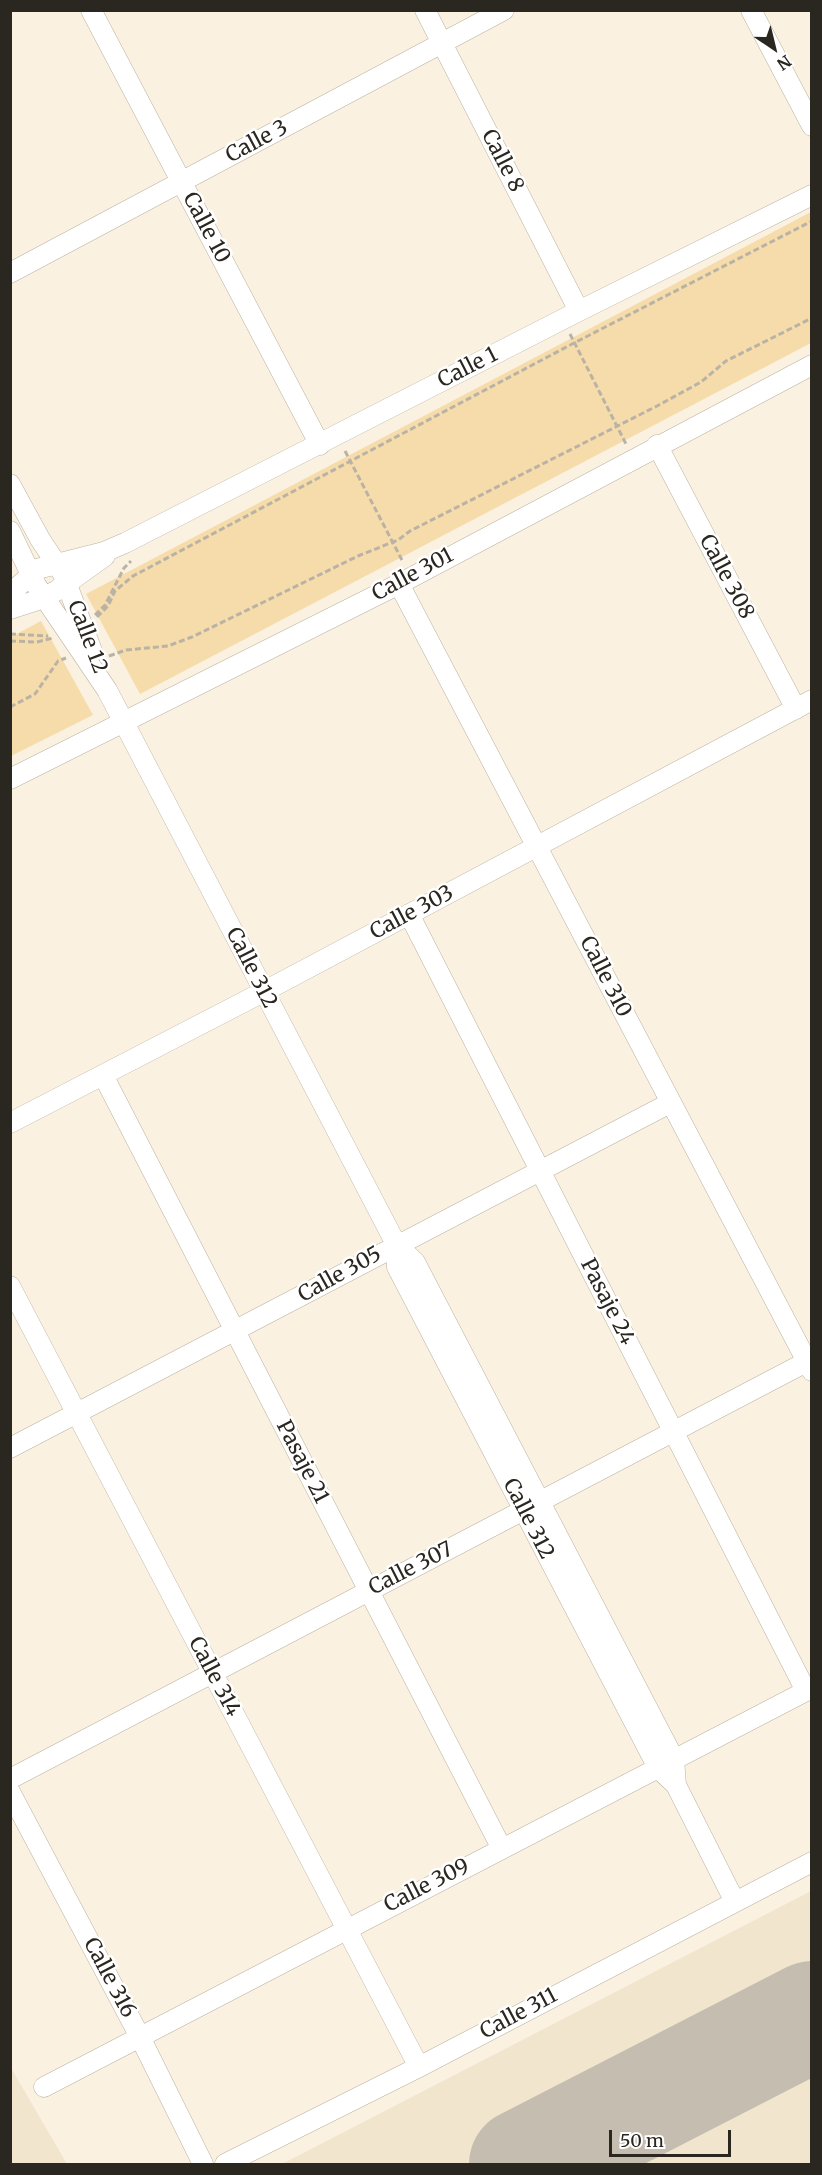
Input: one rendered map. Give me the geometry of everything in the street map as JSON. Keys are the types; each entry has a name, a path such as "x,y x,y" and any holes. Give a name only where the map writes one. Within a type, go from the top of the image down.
{"street":[{"name":"Calle 10","path":"91,10 182,183 334,446"},
{"name":"Calle 8","path":"425,10 570,315"},
{"name":"Calle 3","path":"10,273 504,10"},
{"path":"751,10 812,126"},
{"name":"Calle 1","path":"10,609 45,597 129,551 334,446 570,315 812,195"},
{"name":"Calle 301","path":"10,780 404,580 812,365"},
{"name":"Calle 308","path":"657,445 804,705"},
{"name":"Calle 12","path":"10,484 40,539 56,562 66,584 75,627 107,690"},
{"name":"Calle 12","path":"10,531 45,597 75,627"},
{"name":"Calle 1","path":"10,594 32,574 56,562 104,552 129,551"},
{"name":"Calle 310","path":"404,580 536,845 670,1103 810,1364"},
{"name":"Calle 312","path":"107,690 396,1244 415,1262 532,1506 666,1763 734,1900"},
{"name":"Calle 303","path":"10,1123 263,992 536,845 804,705"},
{"name":"Pasaje 24","path":"409,914 539,1171 809,1689"},
{"name":"Pasaje 21","path":"103,1075 502,1849"},
{"name":"Calle 305","path":"10,1448 235,1332 396,1244 670,1103"},
{"name":"Calle 314","path":"10,1286 418,2067"},
{"name":"Calle 307","path":"10,1779 674,1431 810,1364"},
{"name":"Calle 309","path":"44,2087 809,1689"},
{"name":"Calle 316","path":"10,1792 139,2036 203,2164"},
{"name":"Calle 311","path":"225,2164 418,2067 734,1900 812,1862"}],"path":[{"path":"10,641 38,642 101,615 115,591 133,576 574,343 812,222"},
{"path":"570,315 574,343 633,458"},
{"path":"10,707 35,694 58,661 66,658 91,658 126,650 168,645 192,637 358,556 392,542 701,382 726,361 812,318"},
{"path":"334,446 351,461 392,542 404,580"},
{"path":"10,634 46,637 75,627 101,610 124,568 129,551"}],"shaded area":[{"path":"811,212 811,343 140,694 86,594"},
{"path":"41,621 93,715 11,756 11,637"},
{"path":"811,1891 811,2164 282,2164"},
{"path":"11,2068 67,2164 11,2164"}],"runway":[{"path":"524,2164 812,2016"}]}
